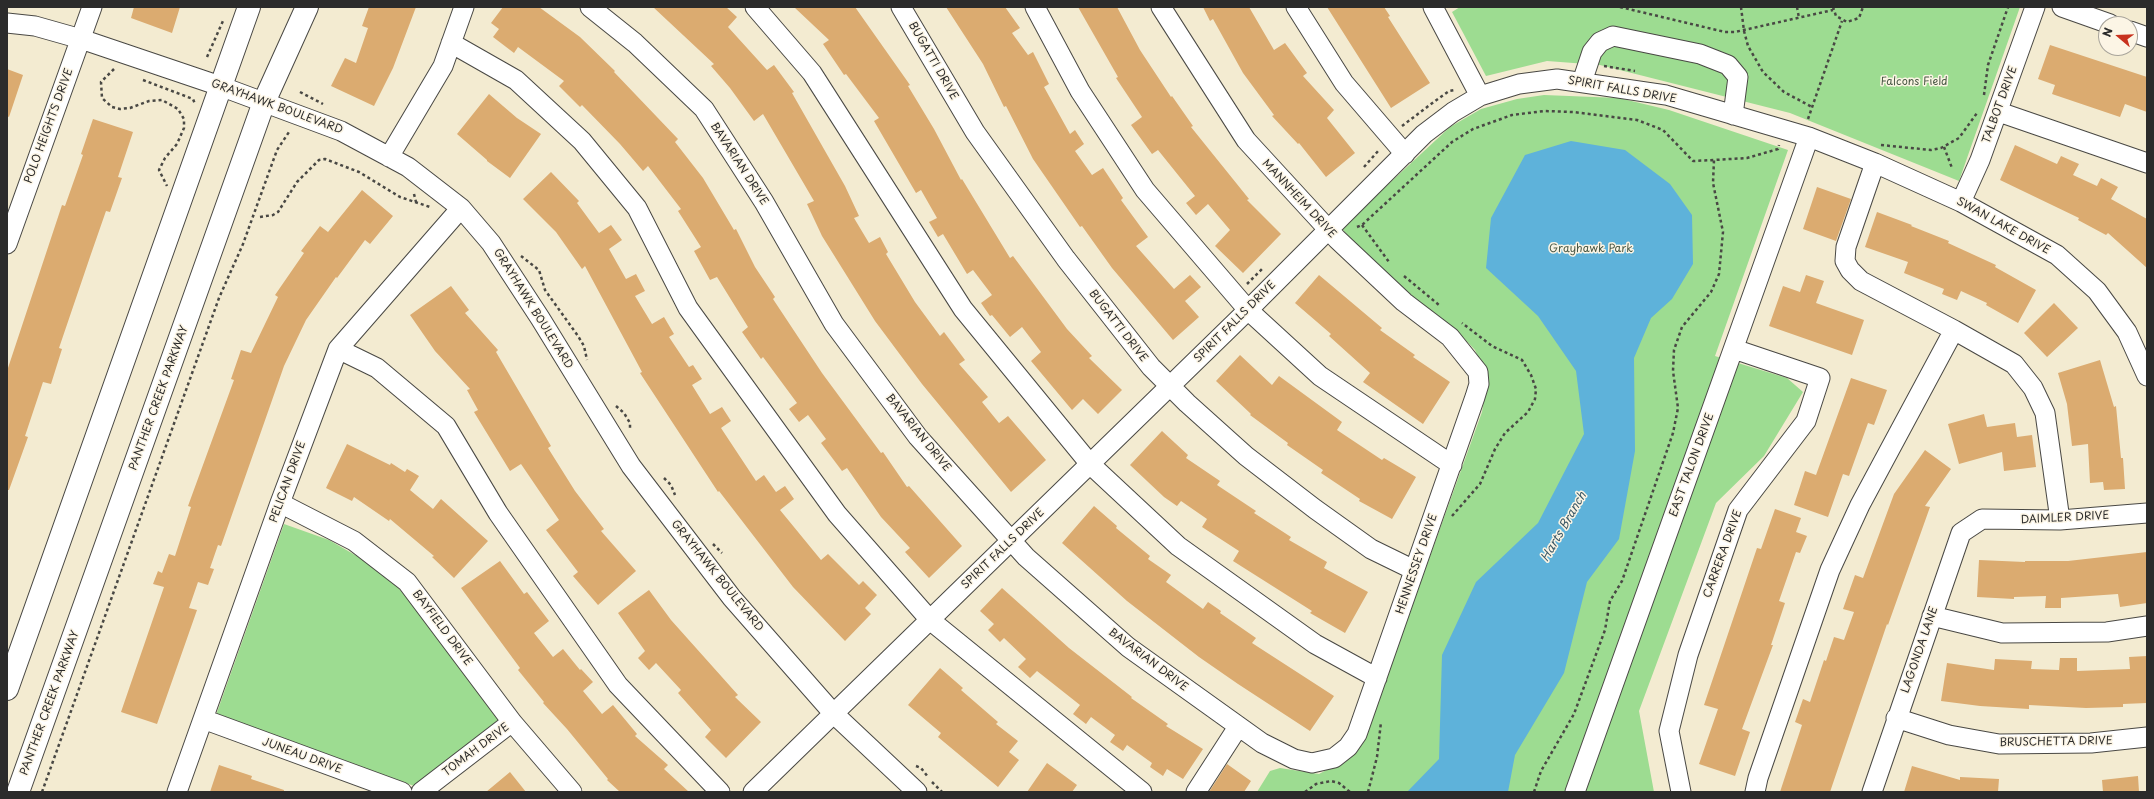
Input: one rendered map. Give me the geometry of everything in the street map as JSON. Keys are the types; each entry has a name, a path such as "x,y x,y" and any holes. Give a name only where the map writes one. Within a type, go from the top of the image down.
{"main road":[{"path":"7,689 249,7"},
{"name":"PANTHER CREEK PARKWAY","path":"18,792 264,102 306,7"}],"street":[{"name":"POLO HEIGHTS DRIVE","path":"7,244 11,222 92,7"},
{"path":"389,157 443,66 464,7"},
{"name":"BAVARIAN DRIVE","path":"590,7 635,43 704,109 764,202 834,324 918,437 1026,557 1128,647 1262,743 1294,759 1312,763 1334,758"},
{"path":"754,7 812,73 963,309 1090,464 1178,546 1314,644 1377,678"},
{"name":"BUGATTI DRIVE","path":"901,7 975,132 1121,331 1170,386 1246,456 1315,509 1371,549 1414,570"},
{"path":"1034,7 1080,91 1145,190 1248,310 1320,376 1452,465"},
{"name":"MANNHEIM DRIVE","path":"1161,7 1246,140 1328,229 1404,302 1450,337 1472,361"},
{"path":"1296,7 1344,83 1405,154"},
{"path":"1433,7 1480,96"},
{"name":"TALBOT DRIVE","path":"1961,202 1999,112 2035,7"},
{"path":"2062,7 2098,20"},
{"name":"GRAYHAWK BOULEVARD","path":"7,23 35,26 80,39 220,86 341,130 408,167 461,208 491,243 540,318 631,466 732,598 834,714 917,792"},
{"path":"1582,82 1592,52 1600,42 1613,36 1700,54 1728,65 1738,77 1733,115"},
{"path":"451,42 516,80 582,141 637,208 688,308 832,507 930,620 1142,792"},
{"name":"SPIRIT FALLS DRIVE","path":"753,792 1248,310 1424,134 1453,112 1480,96 1519,84 1557,79 1666,96 1784,130 1810,126"},
{"path":"1999,112 2147,163"},
{"name":"SWAN LAKE DRIVE","path":"1810,126 1877,154 2057,255 2097,291 2127,332 2147,376"},
{"name":"EAST TALON DRIVE","path":"1575,792 1734,348 1810,126"},
{"path":"1877,154 1846,247 1845,261 1850,270 1861,281 1954,330 2014,364 2034,388 2044,413 2060,520"},
{"name":"PELICAN DRIVE","path":"177,792 280,503 338,349 461,208"},
{"path":"1755,792 1758,778 1830,570 1860,505 1954,330"},
{"name":"CARRERA DRIVE","path":"1680,792 1669,731 1688,655 1738,510 1806,421 1820,378 1734,348"},
{"path":"338,349 377,368 446,426 498,514 618,685 720,792"},
{"name":"HENNESSEY DRIVE","path":"1334,758 1348,747 1357,734 1452,465 1479,384 1478,372 1472,361"},
{"name":"BAYFIELD DRIVE","path":"280,503 354,541 407,582 512,722 572,792"},
{"name":"DAIMLER DRIVE","path":"1982,518 2060,520 2147,513"},
{"name":"LAGONDA LANE","path":"1872,792 1896,718 1961,533 1982,518"},
{"path":"1932,616 2002,633 2107,632 2147,626"},
{"name":"BRUSCHETTA DRIVE","path":"1896,718 1949,735 1999,744 2092,743 2147,737"},
{"name":"JUNEAU DRIVE","path":"203,719 402,792"},
{"name":"TOMAH DRIVE","path":"421,792 512,722"},
{"path":"1196,792 1238,727"}],"path":[{"path":"1620,7 1725,32 1744,31 1833,9 1836,16 1842,21 1856,20 1862,14 1863,7"},
{"path":"1741,7 1744,31 1755,59 1773,83 1790,96 1812,107"},
{"path":"1797,7 1798,18"},
{"path":"1982,101 1988,65 2008,7"},
{"path":"207,57 225,14"},
{"path":"1810,126 1812,107 1842,21"},
{"path":"120,72 113,69 101,82 102,98 112,107 125,108 149,100 162,100 178,109 184,119 184,128 177,144 165,158 159,170 164,184 169,187"},
{"path":"142,80 193,99"},
{"path":"1877,154 1893,148 1930,150 1944,147 1959,138 1974,120 1980,107"},
{"path":"1362,225 1452,142 1474,128 1512,115 1544,111 1573,112 1637,120 1663,130 1693,160 1748,158 1778,150 1784,130"},
{"path":"1804,118 1810,126"},
{"path":"42,792 219,298 243,244 277,150 288,132"},
{"path":"1944,147 1952,168"},
{"path":"260,217 273,215 278,212 296,182 318,160 325,159 359,172 400,198 434,208"},
{"path":"1534,792 1542,771 1574,714 1606,630 1610,601 1622,581 1673,433 1678,408 1673,371 1674,350 1682,327 1711,292 1719,274 1723,232 1713,183 1714,160"},
{"path":"516,250 539,270 545,290 581,341 590,366"},
{"path":"611,402 624,413 633,435"},
{"path":"661,476 671,485 676,501"},
{"path":"710,541 718,548 724,558"},
{"path":"1305,792 1316,784 1331,781 1339,783 1350,792"}],"green space":[{"name":"Falcons Field","path":"1460,7 2020,7 1959,181 1790,113 1600,65 1547,61 1486,76 1452,12"},
{"name":"Grayhawk Park","path":"1544,95 1619,98 1669,110 1788,150 1715,356 1787,378 1803,392 1764,456 1716,503 1639,711 1654,792 1257,792 1270,771 1280,768 1319,774 1347,759 1366,734 1482,412 1487,382 1475,350 1454,328 1390,280 1341,228 1450,127 1481,109 1517,99"},
{"path":"284,524 329,540 362,559 395,584 420,612 499,721 417,787 216,715"}],"water":[{"name":"Harts Branch","path":"1571,141 1625,150 1670,184 1692,215 1693,264 1672,299 1651,318 1634,358 1635,451 1619,539 1587,582 1564,673 1515,755 1508,792 1407,792 1439,759 1442,655 1476,582 1538,523 1584,434 1576,371 1538,316 1486,268 1491,218 1525,155"}],"building":[{"path":"134,7 180,7 172,33 131,18"},
{"path":"369,7 416,7 393,68 374,106 331,86 345,58 356,63 368,28 362,26"},
{"path":"503,7 539,7 580,37 615,71 614,72 678,139 675,142 703,178 734,230 736,229 755,267 775,297 773,299 822,373 881,453 883,452 907,487 909,486 962,546 929,578 905,552 910,548 881,517 847,468 842,471 821,443 826,439 808,415 799,422 789,409 797,403 763,357 761,359 742,332 748,327 717,277 710,280 694,251 701,247 678,211 681,209 648,166 643,171 620,144 582,105 580,107 559,86 564,81 518,47 514,53 493,37 499,29 491,23"},
{"path":"653,7 726,7 737,17 728,27 767,70 774,65 794,92 792,93 845,186 859,216 854,218 869,243 880,237 888,252 886,254 915,302 940,336 944,332 965,360 959,364 988,397 982,402 999,423 1008,416 1046,460 1011,492 922,384 875,321 822,236 807,204 814,201 763,114 754,121 730,88 711,66 714,64"},
{"path":"794,7 855,7 910,85 908,86 934,129 961,180 962,179 1010,258 1013,256 1067,329 1092,356 1089,358 1122,390 1098,414 1083,399 1072,410 1031,361 1041,352 1022,327 1010,337 992,315 990,316 981,303 992,295 973,270 967,274 943,234 938,237 929,222 937,218 921,190 916,193 874,121 879,118 846,74 844,75 823,44 829,40"},
{"path":"946,7 1005,7 1020,28 1012,33 1028,55 1033,52 1049,84 1044,87 1070,134 1075,130 1084,144 1075,151 1092,175 1103,168 1123,198 1121,200 1148,237 1136,246 1174,289 1190,275 1201,287 1185,301 1199,317 1173,340 1112,268 1082,226 1080,227 1033,159 1006,106 1004,107 983,64"},
{"path":"1078,7 1117,7 1140,50 1171,97 1172,96 1193,126 1191,127 1249,199 1247,200 1281,234 1243,273 1215,246 1230,230 1208,204 1196,215 1186,203 1195,196 1158,150 1152,154 1131,125 1142,117 1116,78 1118,77"},
{"path":"1203,7 1249,7 1274,50 1285,43 1307,73 1303,76 1334,110 1327,118 1355,153 1326,177 1299,143 1298,144 1272,116 1274,115 1243,73 1213,19 1210,21"},
{"path":"1327,7 1384,7 1390,16 1388,17 1430,83 1391,108"},
{"path":"2050,45 2147,77 2147,112 2125,104 2120,117 2052,94 2055,85 2038,79"},
{"path":"7,69 23,75 9,117 7,116"},
{"path":"489,94 517,118 541,134 510,178 487,161 457,134"},
{"path":"93,119 133,132 118,177 122,178 110,212 106,211 91,254 59,348 62,349 51,384 43,382 25,436 28,437 9,490 7,490 7,371 62,205 65,206 83,155 81,154"},
{"path":"2015,145 2057,164 2061,156 2079,164 2073,175 2097,186 2101,178 2118,187 2111,199 2147,219 2147,268 2108,233 2106,235 2078,220 2079,218 2000,180"},
{"path":"551,172 579,201 577,203 599,233 611,225 622,240 609,249 626,279 636,274 645,291 635,296 652,324 664,317 674,334 669,337 689,367 693,365 702,379 692,385 710,414 722,407 731,421 721,428 756,481 764,475 776,492 785,486 794,499 780,510 821,560 828,554 859,585 863,581 877,595 865,608 871,614 845,641 793,587 719,491 718,492 640,373 642,372 585,266 582,269 556,232 523,199"},
{"path":"1817,187 1851,199 1836,241 1803,229"},
{"path":"362,190 393,216 370,244 365,240 337,278 336,277 306,320 284,366 221,546 218,545 210,568 214,569 208,585 198,582 189,608 197,610 157,724 121,712 164,587 153,584 158,571 162,573 169,554 175,556 191,507 188,506 234,380 231,379 241,350 251,353 278,297 275,295 304,253 301,251 320,226 328,232"},
{"path":"1877,212 1949,241 1948,243 1996,265 1995,267 2036,290 2018,323 1986,305 1987,303 1961,291 1957,300 1942,294 1944,289 1904,273 1908,262 1865,247"},
{"path":"1319,275 1382,328 1380,330 1415,355 1413,357 1450,382 1423,424 1363,382 1370,373 1329,336 1331,334 1295,303"},
{"path":"1806,275 1824,281 1816,303 1864,320 1852,355 1769,326 1783,286 1800,292"},
{"path":"451,286 469,310 465,313 498,350 496,352 551,446 548,448 575,491 604,529 601,531 636,571 598,605 573,576 578,572 546,530 559,520 521,464 510,471 474,412 478,410 467,390 470,389 435,351 410,315"},
{"path":"2054,303 2078,328 2047,357 2024,333"},
{"path":"1240,355 1272,385 1279,376 1342,422 1337,430 1382,460 1384,458 1416,477 1392,519 1359,501 1360,499 1321,473 1323,470 1287,445 1288,443 1250,415 1251,414 1216,381"},
{"path":"2100,360 2114,407 2116,406 2121,458 2123,458 2125,489 2104,490 2103,482 2090,483 2088,444 2072,446 2067,404 2058,373"},
{"path":"1851,378 1887,390 1874,425 1868,423 1849,476 1843,474 1828,517 1794,505 1805,471 1816,475"},
{"path":"1984,414 1987,427 2015,423 2017,437 2032,435 2036,467 2004,471 2002,452 1959,464 1948,424"},
{"path":"1162,431 1188,455 1186,458 1220,481 1217,485 1256,511 1254,513 1291,537 1289,540 1327,562 1324,568 1368,592 1345,633 1310,613 1312,611 1233,561 1239,551 1202,527 1207,519 1181,501 1177,506 1164,497 1130,465"},
{"path":"347,444 390,465 391,463 405,472 407,469 419,476 410,490 433,509 441,499 488,541 454,578 432,557 434,556 390,519 389,521 354,497 352,501 326,488"},
{"path":"1925,450 1951,469 1925,506 1930,507 1888,625 1887,624 1830,792 1780,792 1802,725 1795,722 1803,699 1810,702 1824,660 1826,661 1834,637 1844,640 1854,612 1843,609 1855,575 1863,578 1894,494"},
{"path":"1094,506 1117,526 1116,528 1150,556 1148,559 1171,575 1166,582 1203,609 1208,602 1221,611 1220,613 1256,638 1252,643 1334,696 1310,731 1199,657 1127,601 1062,543"},
{"path":"1775,509 1801,518 1796,532 1807,536 1800,553 1796,552 1779,601 1785,603 1771,645 1773,645 1742,729 1750,732 1735,776 1699,764 1718,709 1704,705 1757,548 1761,549"},
{"path":"2147,552 2147,603 2120,607 2118,594 2061,598 2061,608 2045,608 2046,596 2014,597 2014,599 1977,597 1979,560 2025,562 2068,561"},
{"path":"500,561 524,594 527,592 549,621 534,633 553,657 563,649 580,670 581,669 593,682 583,691 602,714 613,705 637,734 635,736 668,765 664,769 689,792 620,792 607,780 608,779 567,729 543,703 544,702 518,670 520,668 461,588"},
{"path":"1002,588 1069,648 1132,697 1131,698 1168,724 1166,726 1203,749 1183,779 1167,769 1163,776 1150,767 1152,763 1127,745 1123,751 1110,742 1115,735 1091,717 1086,724 1073,714 1080,705 1037,671 1030,678 1018,667 1026,659 1004,638 1000,642 988,630 994,624 980,611"},
{"path":"649,590 671,620 738,695 735,697 761,722 726,758 705,737 711,730 678,693 681,690 656,663 649,670 638,658 645,651 618,613"},
{"path":"2147,656 2147,703 2123,704 2123,707 2086,708 2029,705 2029,709 1980,706 1941,701 1947,663 1994,670 1995,659 2032,661 2031,669 2059,670 2060,658 2077,658 2077,671 2130,669 2129,657"},
{"path":"940,668 963,688 961,690 998,722 996,724 1018,741 1009,752 1019,760 998,787 938,737 941,733 908,705"},
{"path":"1047,763 1077,785 1072,792 1027,792"},
{"path":"1227,764 1251,781 1244,792 1209,792"},
{"path":"219,765 252,776 251,779 284,790 284,792 210,792"},
{"path":"1912,766 1960,780 1960,777 1999,779 1998,792 1904,792"},
{"path":"510,772 526,792 486,792"},
{"path":"2138,776 2139,792 2103,792 2102,780"}]}
